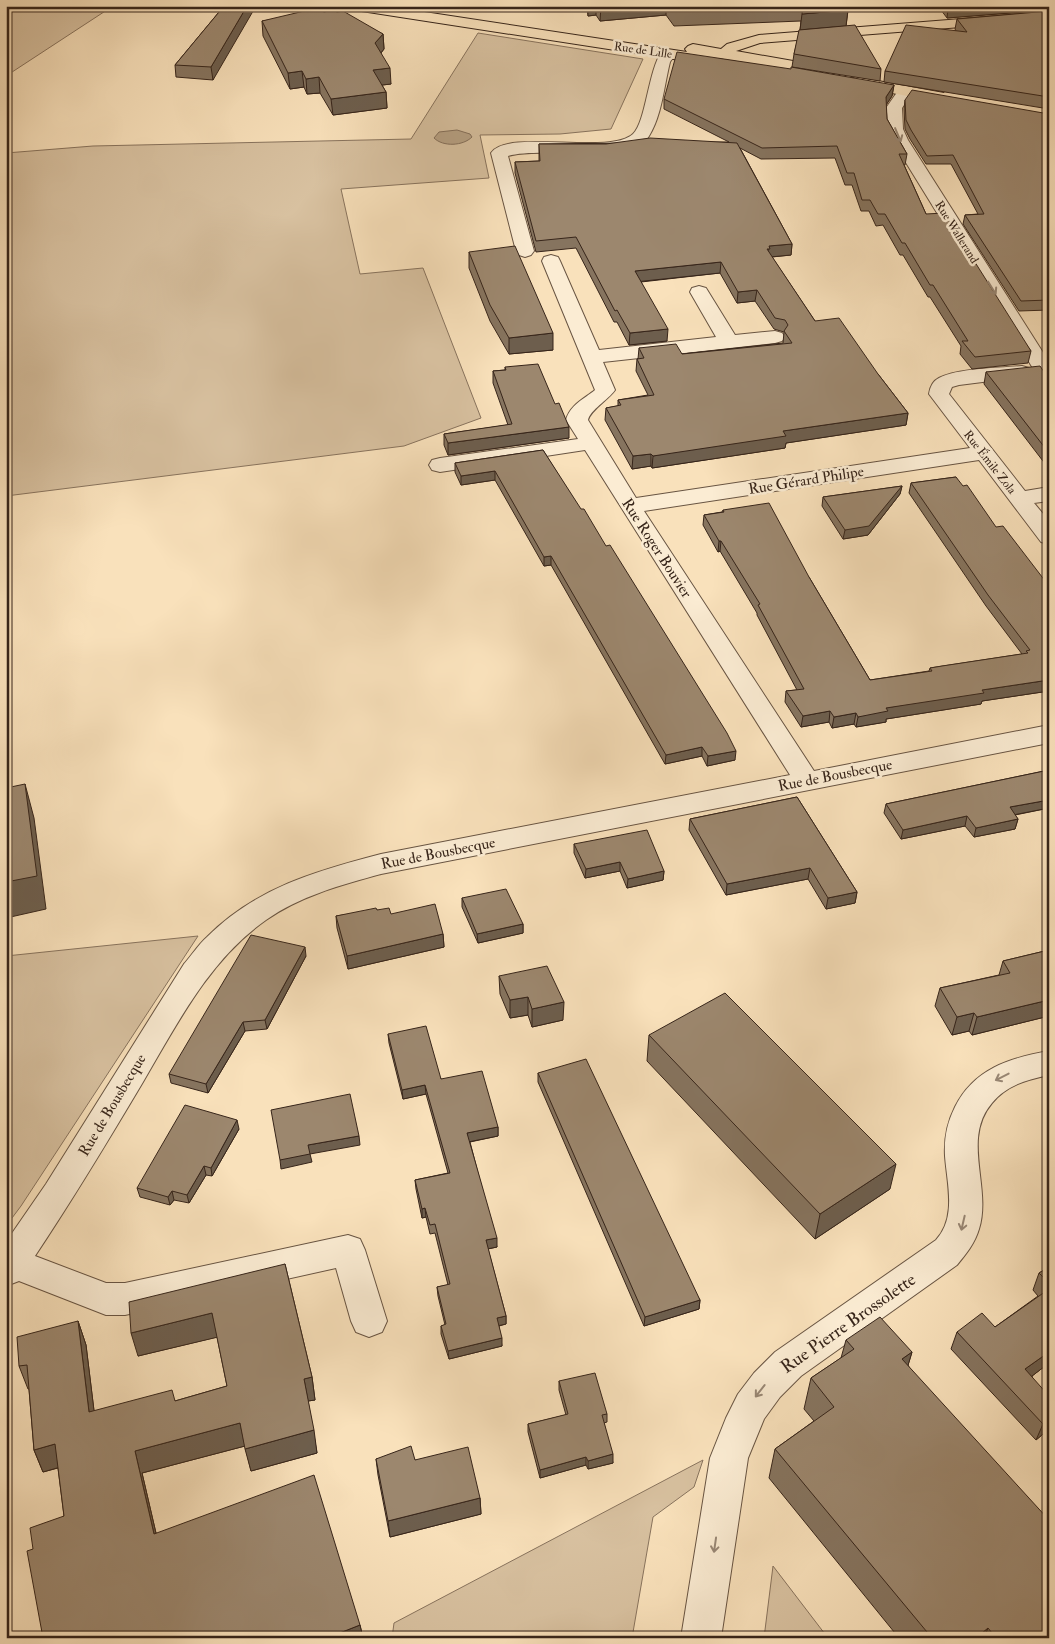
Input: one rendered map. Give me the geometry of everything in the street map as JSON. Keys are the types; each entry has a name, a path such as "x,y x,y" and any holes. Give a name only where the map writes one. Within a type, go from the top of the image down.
{"main road":[{"name":"Rue de Lille","path":"355,6 668,54 722,57"},
{"name":"Rue de Lille","path":"414,6 1049,110"},
{"path":"722,57 732,47 750,41 1049,16"},
{"path":"752,61 771,42 791,38"},
{"name":"Rue de Lille","path":"752,61 1049,116"}],"street":[{"path":"525,251 498,153 506,150 542,147 617,147 634,142 643,132 662,62 668,54"},
{"name":"Rue Wallerand","path":"906,91 894,108 895,129 900,140 1046,370"},
{"path":"551,260 592,357 775,337"},
{"path":"699,292 729,342"},
{"name":"Rue Roger Bouvier","path":"592,357 605,390 601,396 578,414 577,420 630,506 807,780"},
{"name":"Rue Émile Zola","path":"1046,370 956,379 942,385 939,391 940,397 982,453 1049,536"},
{"path":"440,465 591,442"},
{"name":"Rue Gérard Philipe","path":"630,506 982,453"},
{"path":"1019,498 1049,494"},
{"name":"Rue de Bousbecque","path":"369,1321 348,1250 125,1299 106,1299 10,1267 58,1194 164,1020 195,972 217,945 256,913 287,894 308,885 381,864 1049,734"},
{"name":"Rue Pierre Brossolette","path":"701,1638 729,1458 736,1436 755,1398 768,1381 788,1364 945,1254 958,1240 963,1226 966,1192 961,1144 967,1116 976,1100 986,1088 998,1079 1015,1071 1049,1063"}],"shaded area":[{"path":"6,6 113,6 6,76"},
{"path":"478,33 643,59 611,129 560,134 480,135 489,178 341,189 360,274 423,268 481,418 404,446 6,496 6,153 93,146 411,139"},
{"path":"457,130 470,134 472,137 458,144 442,143 434,138 439,132"},
{"path":"198,936 21,1206 6,1226 6,956"},
{"path":"703,1460 694,1487 653,1517 632,1638 392,1638 394,1623"},
{"path":"773,1566 828,1638 764,1638"}],"building":[{"path":"224,6 247,6 211,67 175,65"},
{"path":"672,6 767,6 675,10"},
{"path":"803,6 846,6 848,10 802,14"},
{"path":"947,6 965,6 948,8"},
{"path":"317,8 324,12 333,10 337,12 343,11 383,34 375,43 390,68 373,70 386,92 331,99 319,77 306,79 302,71 288,73 262,21"},
{"path":"1049,11 1049,68 1045,68 1049,72 1049,89 1045,88 1049,93 1049,97 885,71 906,25 967,32 957,19"},
{"path":"855,25 881,69 794,54 799,30"},
{"path":"677,52 791,69 791,67 894,85 886,97 887,119 907,154 899,154 926,214 944,213 1031,351 975,357 962,341 968,341 933,285 930,285 885,214 878,214 870,200 862,200 854,173 847,173 837,146 762,148 664,99"},
{"path":"912,90 1049,114 1049,300 1021,301 965,215 984,214 953,155 927,156 911,130 906,120 905,100"},
{"path":"650,138 737,143 792,244 769,246 770,249 767,249 815,321 839,318 908,413 783,431 786,436 653,456 651,454 633,456 606,408 621,405 618,400 654,395 637,359 644,358 639,348 676,344 682,354 792,343 784,331 788,325 785,320 775,318 757,290 738,292 721,262 635,271 668,329 630,333 617,310 615,311 576,237 536,241 515,162 540,161 539,144 606,144"},
{"path":"515,246 553,333 509,338 490,305 469,252"},
{"path":"538,364 555,404 559,403 569,427 448,443 444,434 512,424 493,371 506,370 505,367"},
{"path":"1040,366 1049,379 1049,453 986,372"},
{"path":"543,450 581,509 584,509 606,546 610,545 727,733 736,751 708,756 702,747 666,755 551,556 544,557 495,471 461,476 455,463"},
{"path":"956,477 963,486 967,485 996,527 1003,526 1049,586 1049,680 982,690 984,693 886,708 888,711 858,717 856,713 834,717 830,711 803,716 786,691 804,689 758,605 760,604 704,515 769,503 809,577 870,680 932,671 930,668 1028,653 1026,651 1030,650 988,595 911,483"},
{"path":"902,486 869,526 845,530 823,497"},
{"path":"1049,770 1049,800 1010,807 1018,819 976,828 967,816 903,830 886,804"},
{"path":"25,784 37,876 6,882 6,788"},
{"path":"797,797 857,892 828,898 810,868 727,884 690,819"},
{"path":"647,830 664,871 628,879 620,862 586,869 574,844"},
{"path":"506,889 523,924 477,934 462,898"},
{"path":"435,904 443,934 347,956 336,916 376,908 377,910 389,908 391,914"},
{"path":"251,935 305,947 265,1020 243,1022 206,1084 169,1074"},
{"path":"1049,950 1049,1000 977,1017 974,1013 957,1017 940,988 1010,973 1003,961"},
{"path":"547,966 564,1002 532,1009 528,997 510,1000 499,976"},
{"path":"725,993 896,1164 820,1214 649,1035"},
{"path":"426,1026 441,1079 482,1071 498,1127 467,1133 497,1238 486,1240 506,1316 497,1318 502,1338 448,1351 441,1326 446,1324 437,1287 450,1284 435,1224 430,1225 425,1208 422,1209 415,1180 450,1173 425,1085 402,1090 388,1034"},
{"path":"586,1059 700,1300 645,1317 538,1073"},
{"path":"350,1094 359,1136 308,1145 310,1154 280,1160 271,1110"},
{"path":"185,1105 237,1120 211,1168 204,1166 187,1195 172,1191 168,1197 137,1188"},
{"path":"285,1264 312,1377 304,1379 314,1430 245,1449 240,1423 135,1451 154,1534 314,1475 360,1625 327,1638 43,1638 27,1551 33,1549 30,1528 64,1516 55,1444 34,1450 27,1365 19,1366 17,1337 78,1321 89,1412 172,1390 175,1401 227,1386 212,1313 131,1333 129,1302"},
{"path":"1049,1267 1049,1283 1039,1273"},
{"path":"1049,1289 1049,1352 1025,1369 1049,1396 1049,1419 1043,1424 957,1332 982,1313 995,1327"},
{"path":"880,1317 912,1352 902,1359 1049,1520 1049,1638 996,1638 988,1628 976,1638 932,1638 775,1449 834,1407 811,1378 854,1349 846,1340"},
{"path":"595,1373 607,1414 602,1415 613,1454 588,1461 586,1457 540,1470 528,1424 568,1414 559,1381"},
{"path":"411,1446 415,1460 468,1447 480,1498 388,1521 376,1459"}]}
